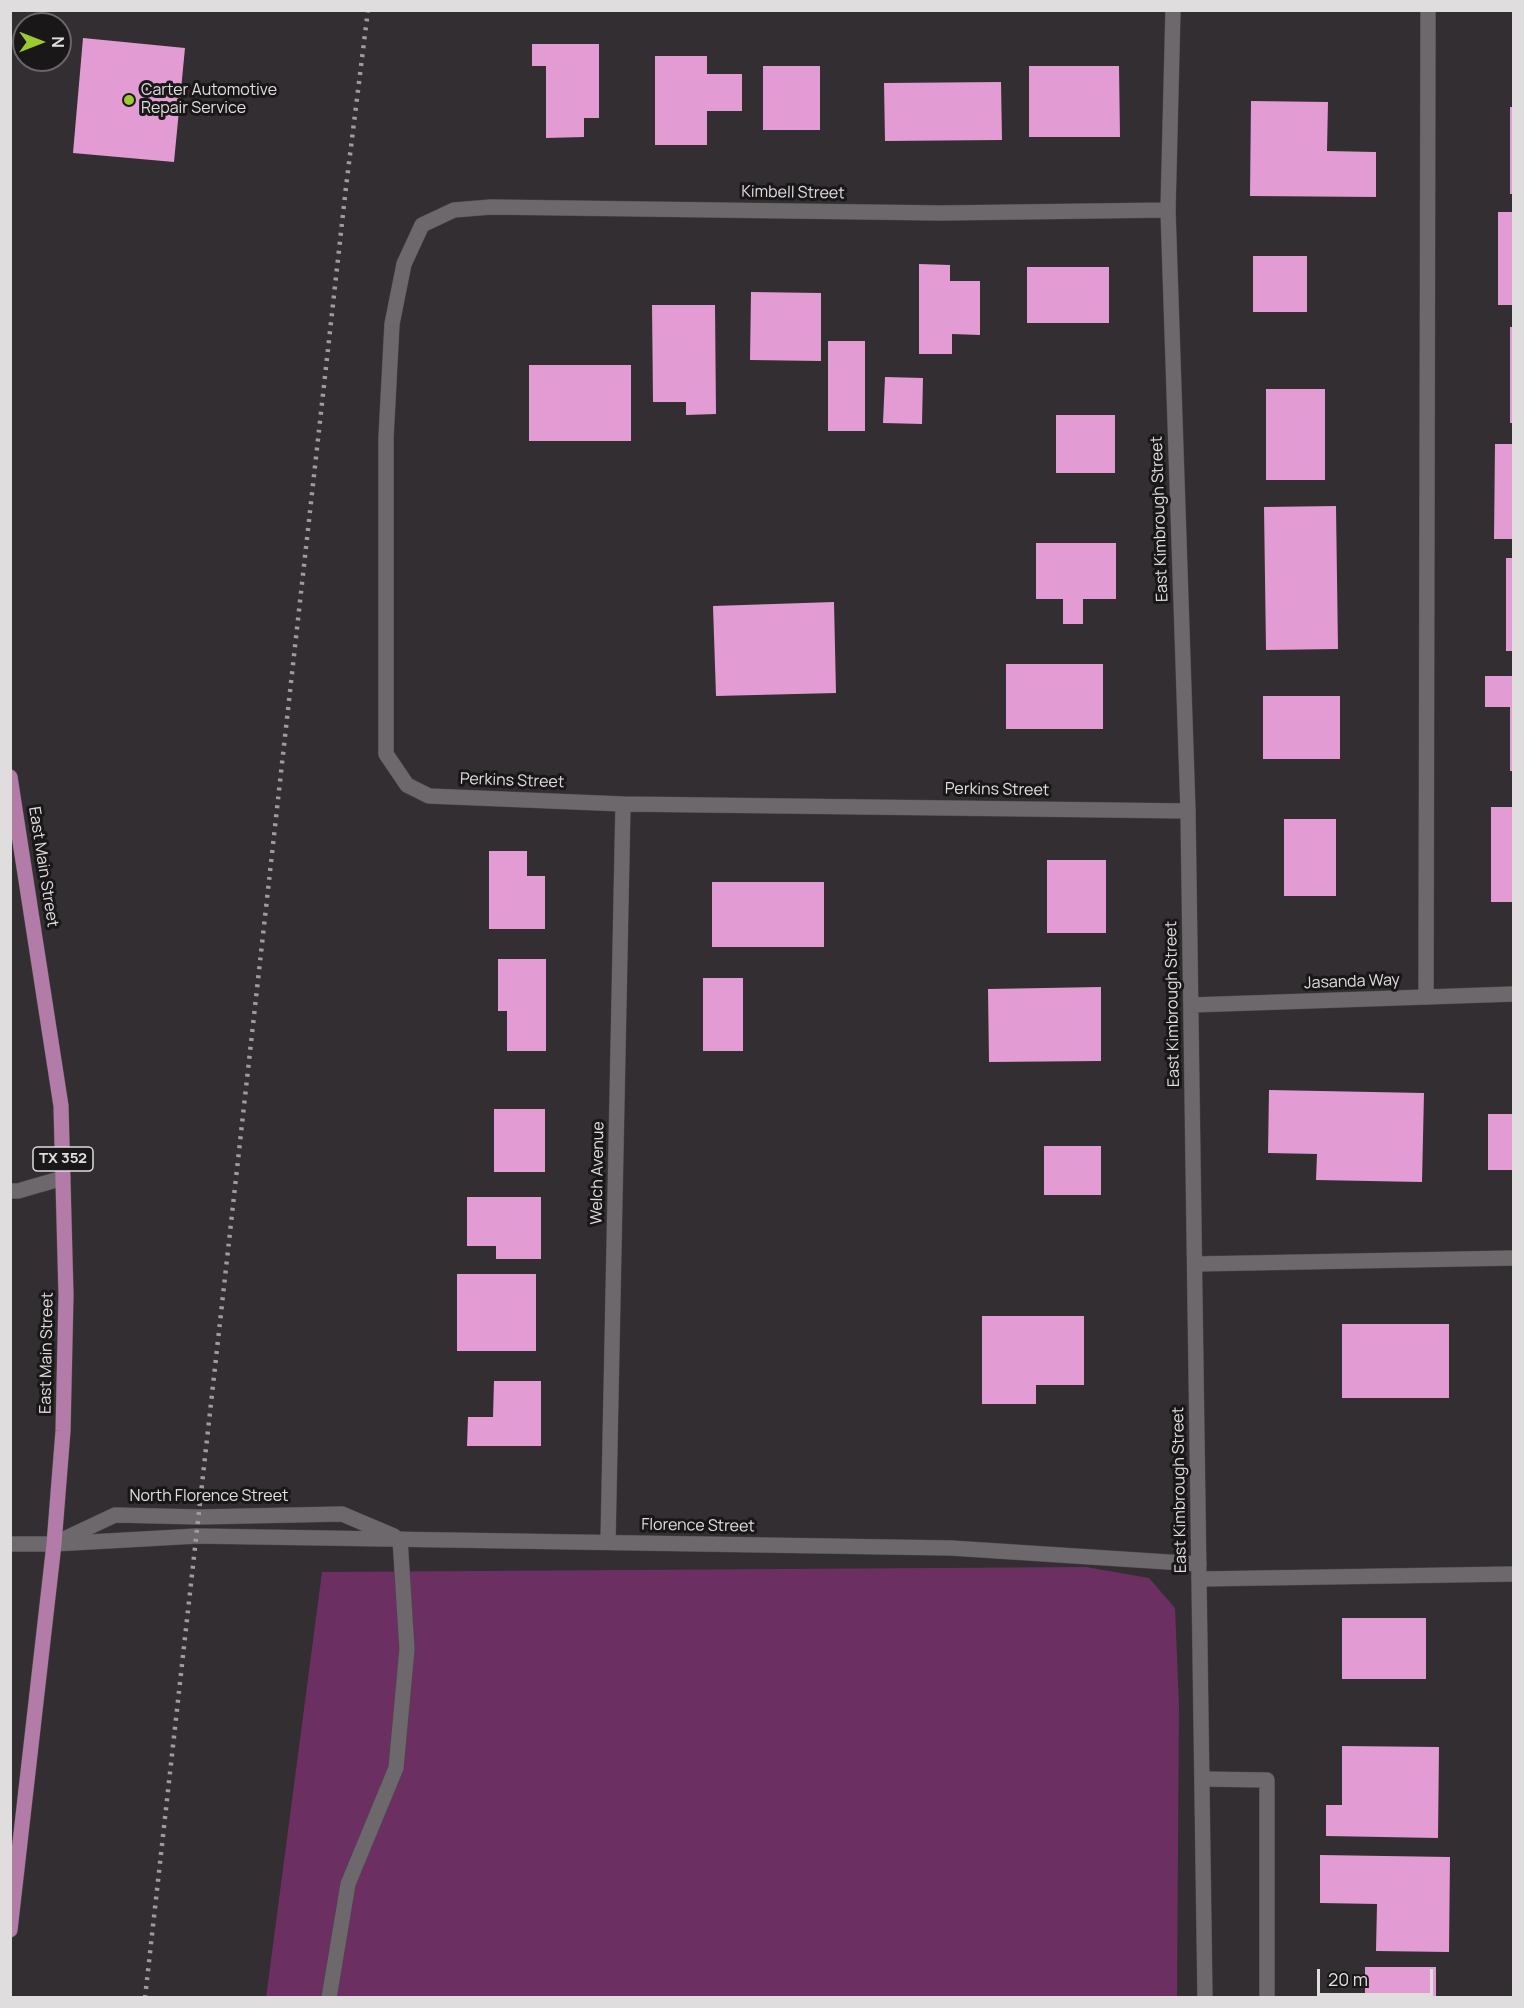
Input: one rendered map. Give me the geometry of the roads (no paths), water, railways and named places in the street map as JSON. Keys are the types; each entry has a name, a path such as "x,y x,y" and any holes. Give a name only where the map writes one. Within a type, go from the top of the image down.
{"main road":[{"name":"East Main Street","path":"10,1930 54,1544 63,1431 66,1295 61,1106 11,779"}],"street":[{"name":"East Kimbrough Street","path":"1173,10 1168,210 1188,811 1205,1998"},
{"path":"1426,997 1428,10"},
{"name":"Kimbell Street","path":"422,225 454,210 490,207 941,213 1168,210"},
{"name":"Perkins Street","path":"422,225 404,264 392,324 386,438 386,753 408,785 429,796 623,804 1188,811"},
{"name":"Welch Avenue","path":"608,1542 623,804"},
{"name":"Jasanda Way","path":"1192,1005 1514,994"},
{"path":"10,1191 18,1191 63,1178"},
{"path":"1195,1264 1514,1258"},
{"name":"North Florence Street","path":"54,1544 115,1515 199,1517 342,1514 400,1539"},
{"name":"Florence Street","path":"54,1544 197,1536 951,1548 1199,1571 1514,1574"},
{"path":"329,1998 348,1884 396,1768 408,1649 400,1539"},
{"path":"10,1544 54,1544"},
{"path":"1202,1779 1267,1780 1267,1998"}],"railway":[{"path":"145,1998 346,187 368,10"}],"place":[{"name":"Carter Automotive Repair Service","path":"129,100"}]}
